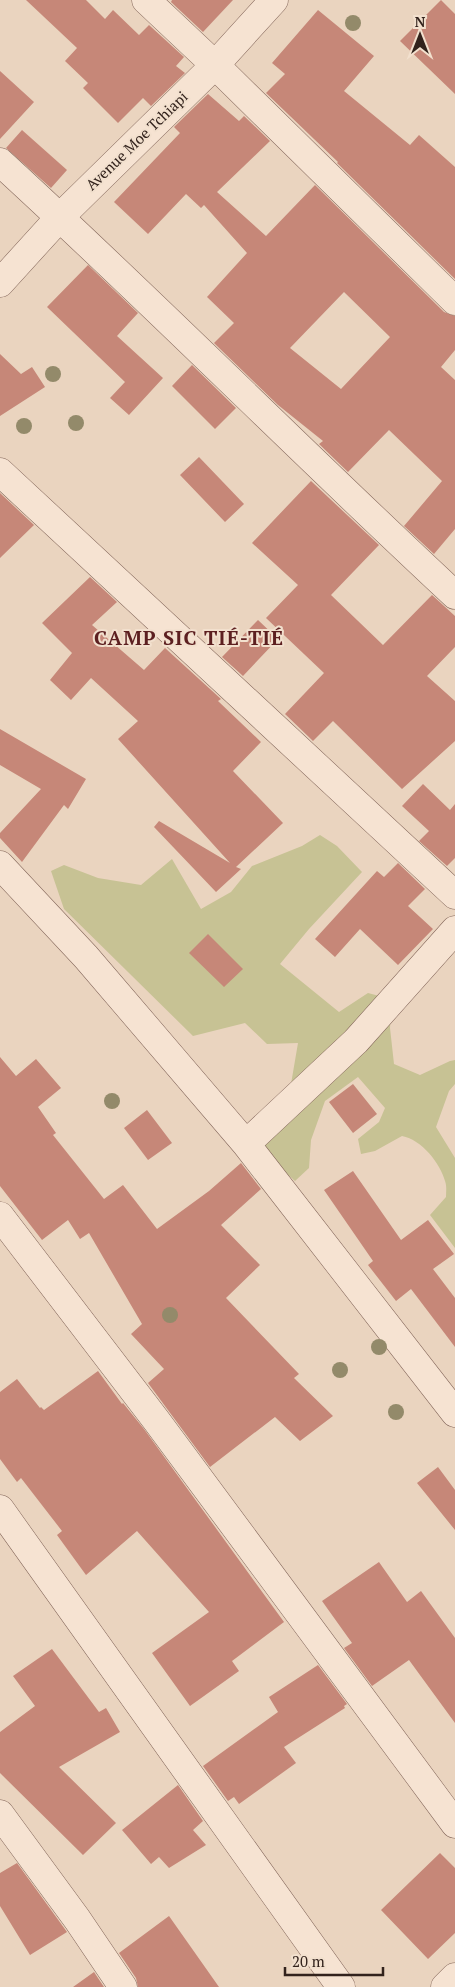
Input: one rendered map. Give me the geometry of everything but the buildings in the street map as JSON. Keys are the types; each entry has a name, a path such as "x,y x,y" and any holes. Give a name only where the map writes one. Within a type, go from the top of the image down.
{"street":[{"path":"146,0 215,65 455,301"},
{"name":"Avenue Moe Tchiapi","path":"0,283 60,217 215,65 274,0"},
{"path":"0,162 60,217 354,501 455,595"},
{"path":"0,472 455,895"},
{"path":"0,865 86,957 246,1144 455,1413"},
{"path":"246,1144 356,1041 455,930"},
{"path":"0,1216 156,1420 455,1824"},
{"path":"0,1509 341,1987"},
{"path":"0,1814 77,1919 123,1987"},
{"path":"445,1987 455,1977"}],"shaded area":[{"path":"320,835 337,846 362,872 309,929 280,964 339,1012 368,993 383,997 291,1084 298,1043 267,1044 245,1023 193,1036 64,909 51,871 64,865 98,878 141,885 172,859 201,909 231,892 252,866 302,846"},
{"path":"391,1011 390,1028 394,1064 420,1075 455,1060 455,1084 449,1091 436,1127 455,1158 455,1248 430,1215 446,1197 446,1183 439,1167 423,1147 402,1136 375,1151 361,1154 358,1139 379,1122 385,1108 358,1077 325,1101 311,1140 309,1168 295,1181 254,1144"}],"district":[{"name":"CAMP SIC TIÉ-TIÉ","path":"189,638"}]}
